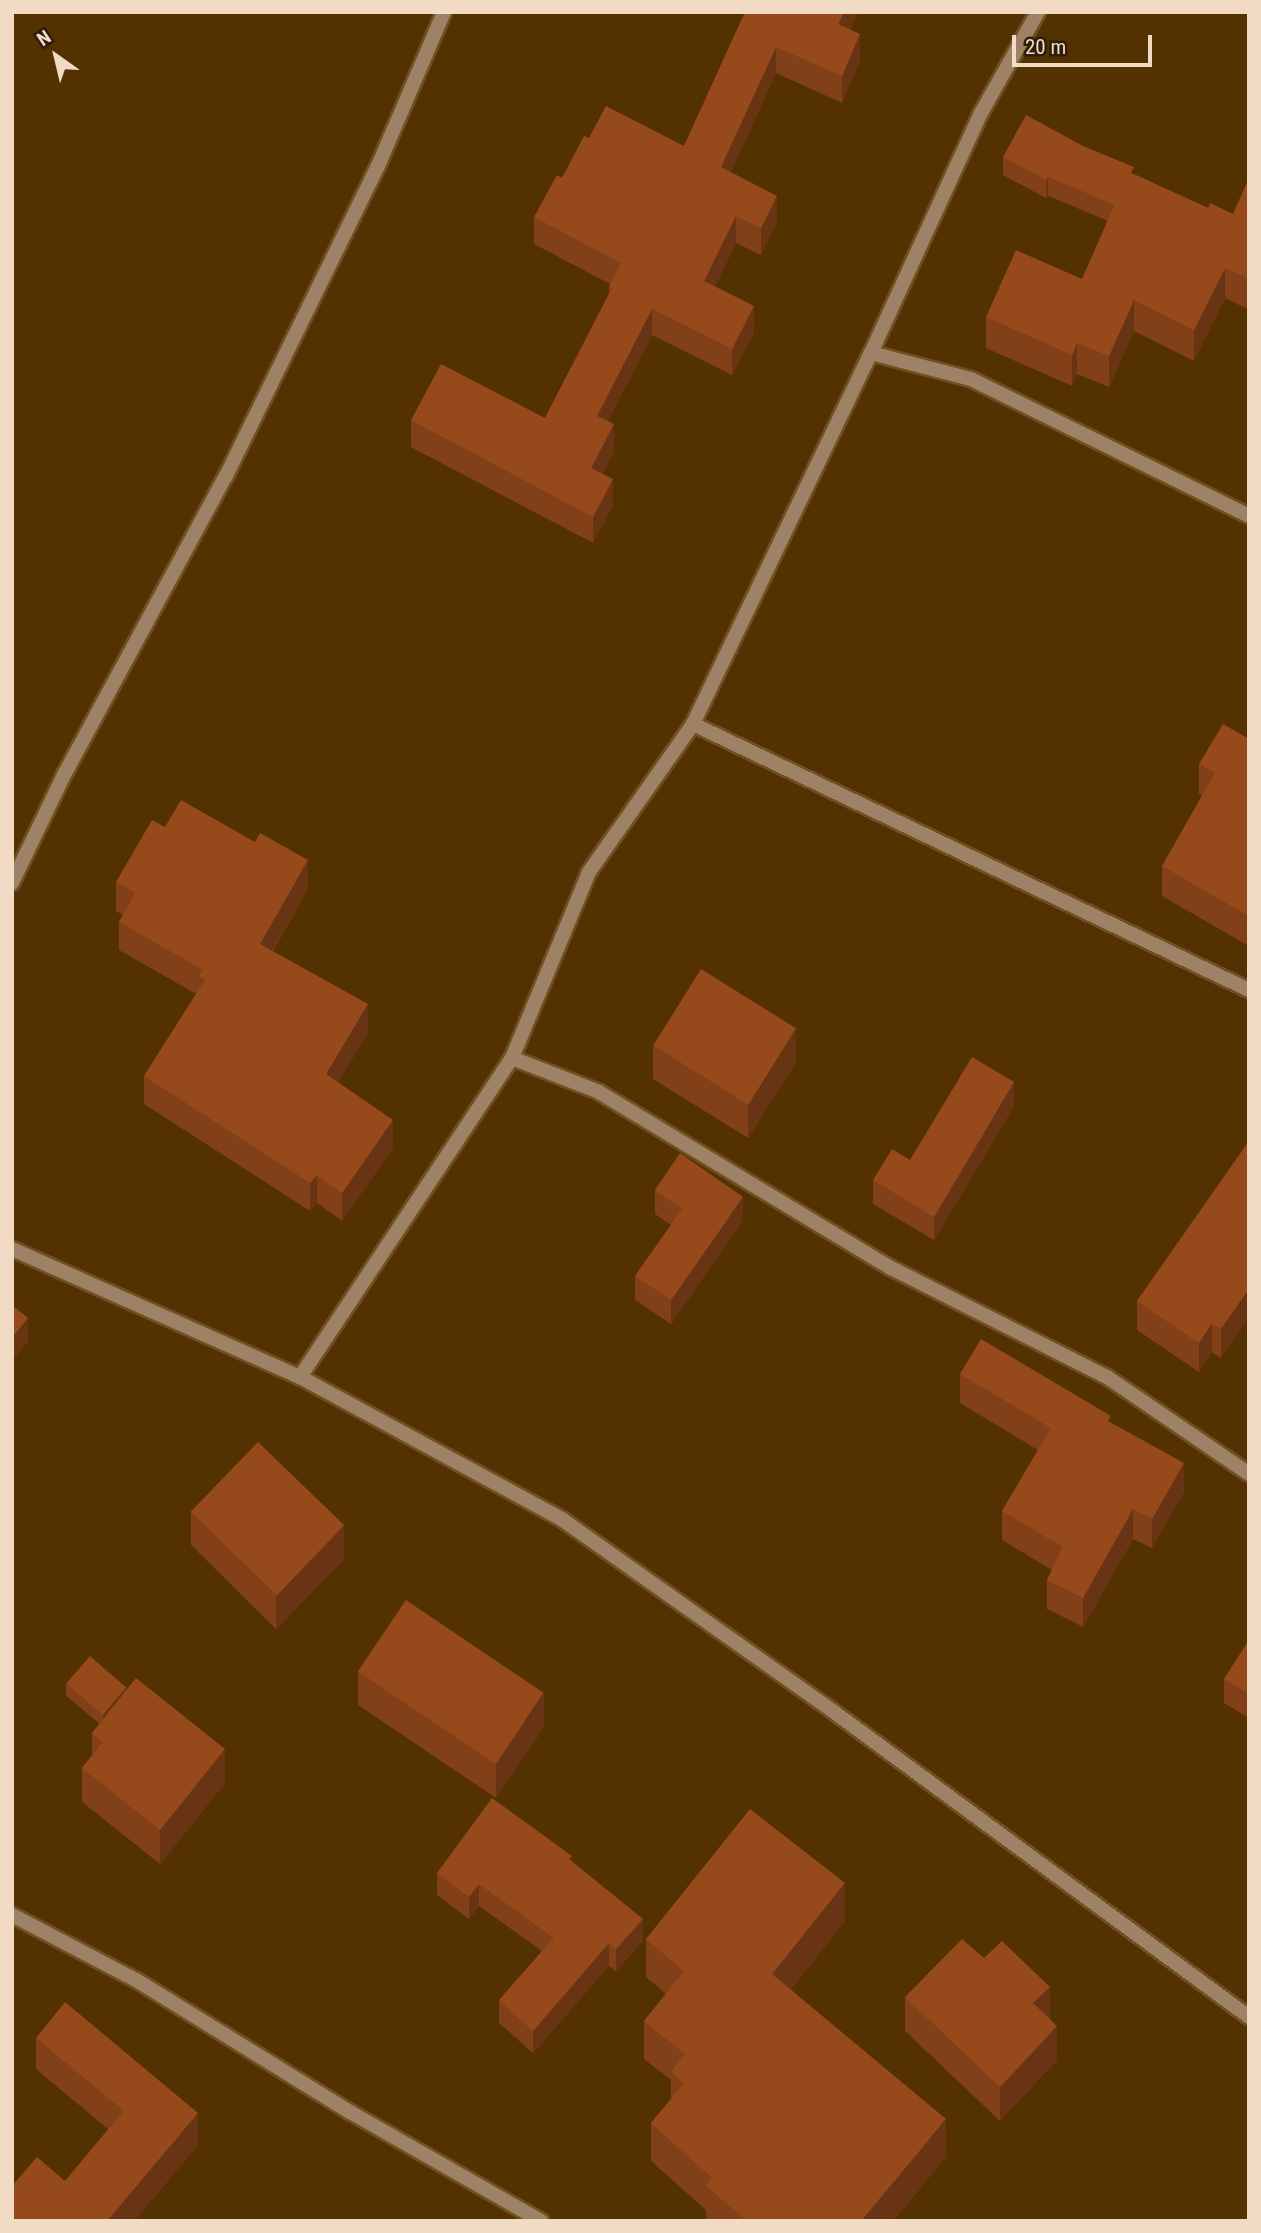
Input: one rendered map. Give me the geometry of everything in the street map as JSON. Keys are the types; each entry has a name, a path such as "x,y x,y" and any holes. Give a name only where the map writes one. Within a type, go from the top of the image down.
{"street":[{"path":"12,883 64,775 226,476 378,166 444,12"},
{"path":"300,1377 512,1058 589,872 693,724 871,353 981,113 1038,12"},
{"path":"871,353 971,379 1249,516"},
{"path":"693,724 1249,990"},
{"path":"512,1058 599,1092 891,1268 1107,1377 1249,1474"},
{"path":"12,1250 300,1377 563,1520 834,1712 1249,2017"},
{"path":"12,1915 136,1980 350,2112 541,2221"}],"building":[{"path":"745,12 844,12 838,24 860,34 842,76 776,47 721,167 777,196 761,228 736,216 704,281 754,306 732,349 652,309 597,416 614,424 591,468 613,479 593,517 411,420 441,364 545,418 612,288 609,287 621,263 534,217 557,175 562,178 584,136 589,138 606,106 684,146"},
{"path":"1026,115 1083,146 1134,167 1131,173 1129,172 1115,205 1048,177 1046,180 1003,157"},
{"path":"1129,172 1208,208 1210,203 1233,214 1249,178 1249,279 1225,268 1194,330 1134,300 1109,356 1077,343 1072,355 986,317 1016,250 1082,279"},
{"path":"1223,724 1249,739 1249,916 1162,866 1215,773 1199,764"},
{"path":"181,800 255,842 260,833 308,860 260,944 368,1004 326,1074 393,1120 342,1193 317,1175 310,1183 144,1076 205,980 199,976 203,970 119,922 135,893 116,882 152,820 165,827"},
{"path":"701,969 796,1028 748,1105 653,1045"},
{"path":"972,1057 1014,1082 934,1217 873,1180 892,1149 910,1160"},
{"path":"1249,1141 1249,1289 1221,1329 1212,1323 1199,1343 1137,1301"},
{"path":"680,1153 743,1197 671,1300 635,1276 682,1209 655,1190"},
{"path":"12,1305 28,1318 12,1338"},
{"path":"981,1339 1111,1416 1108,1421 1184,1463 1152,1519 1133,1509 1083,1598 1047,1580 1063,1547 1002,1511 1051,1428 960,1374"},
{"path":"258,1442 344,1525 277,1595 191,1512"},
{"path":"406,1600 544,1693 496,1764 358,1671"},
{"path":"1249,1640 1249,1694 1224,1679"},
{"path":"90,1656 126,1687 103,1715 66,1683"},
{"path":"136,1678 225,1749 160,1830 82,1768 103,1742 92,1733"},
{"path":"492,1798 572,1856 569,1859 643,1919 616,1949 609,1943 533,2031 499,2000 554,1938 479,1884 469,1897 437,1873"},
{"path":"750,1809 845,1883 772,1974 946,2119 861,2221 747,2221 706,2186 712,2178 651,2123 684,2083 671,2072 685,2054 644,2021 684,1971 646,1939"},
{"path":"962,1939 984,1958 1002,1941 1050,1987 1033,2003 1057,2026 1000,2087 905,1997"},
{"path":"65,2002 198,2113 107,2221 12,2221 12,2186 37,2157 65,2181 124,2111 36,2038"}]}
